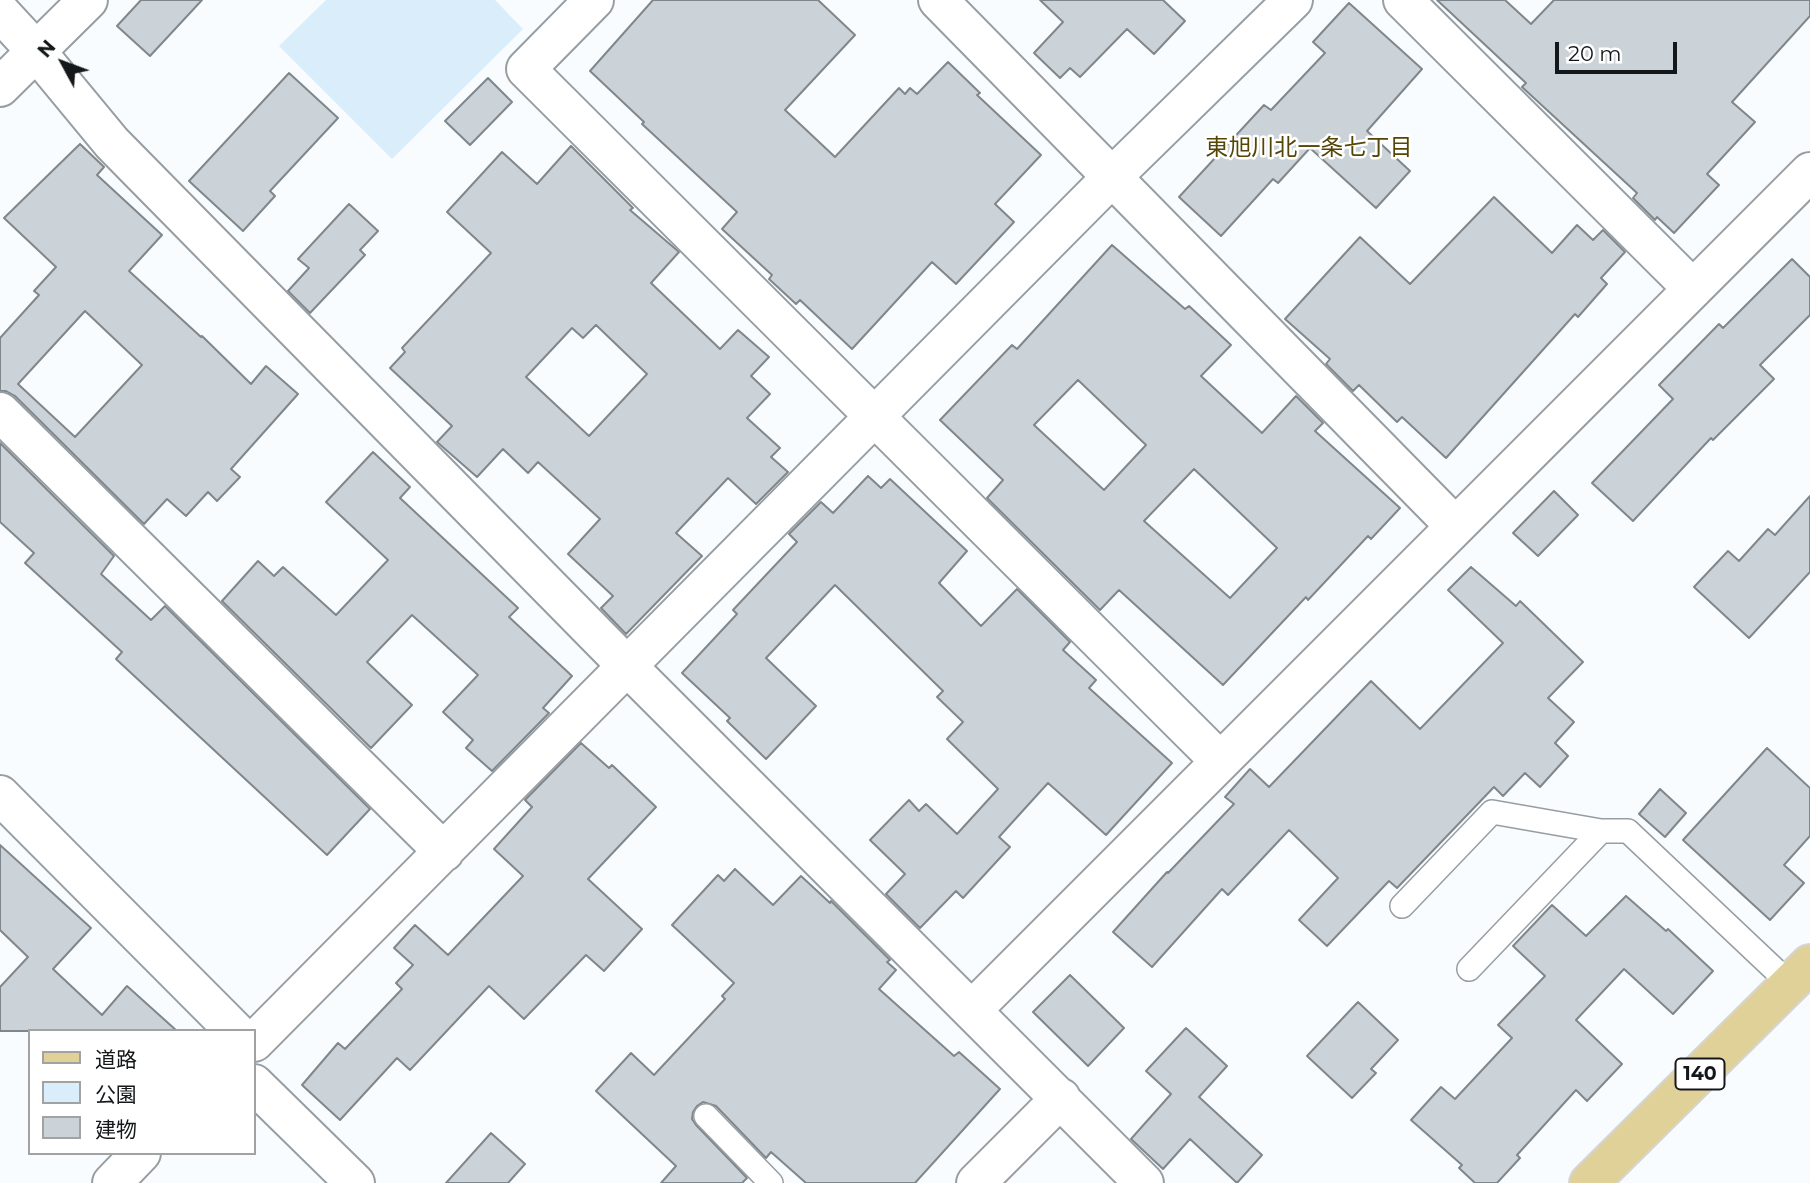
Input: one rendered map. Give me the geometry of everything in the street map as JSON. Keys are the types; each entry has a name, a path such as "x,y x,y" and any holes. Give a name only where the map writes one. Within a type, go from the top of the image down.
{"main road":[{"name":"140","path":"1589,1183 1800,974"}],"street":[{"path":"0,88 88,0"},
{"path":"594,0 526,69 1220,761"},
{"path":"938,0 1455,526"},
{"path":"256,1040 1111,178 1293,0"},
{"path":"1403,0 1693,289"},
{"path":"0,12 36,51 111,143 627,666 1144,1183"},
{"path":"972,1010 1693,289 1807,181"},
{"path":"0,412 444,852"},
{"path":"0,795 234,1029"},
{"path":"256,1086 355,1183"},
{"path":"976,1183 1061,1098"},
{"path":"111,1183 139,1155"}],"lane":[{"path":"1402,906 1492,812 1601,831 1628,831 1800,974"},
{"path":"1469,969 1601,831"},
{"path":"706,1116 771,1183"}],"green space":[{"path":"326,0 495,0 523,29 392,159 279,46"}],"building":[{"path":"141,0 202,0 150,56 117,26"},
{"path":"653,0 818,0 855,35 785,110 835,157 899,88 905,94 910,88 917,94 948,62 980,93 977,95 1041,155 995,204 1014,222 956,284 932,262 852,349 800,300 796,304 769,279 772,275 722,229 737,212 642,124 644,122 590,71"},
{"path":"1040,0 1163,0 1185,21 1154,54 1127,29 1080,77 1070,68 1060,78 1034,53 1063,22"},
{"path":"1437,0 1505,0 1531,24 1554,0 1810,0 1810,16 1732,102 1755,122 1707,174 1719,185 1674,233 1657,217 1655,220 1633,198 1637,193 1522,87 1526,83"},
{"path":"1349,3 1422,69 1367,131 1410,171 1376,208 1310,148 1278,183 1273,179 1221,236 1179,197 1264,105 1271,110 1325,53 1313,42"},
{"path":"289,73 338,118 270,191 275,196 243,231 189,181"},
{"path":"488,78 512,102 470,145 445,121"},
{"path":"80,144 104,167 97,175 162,235 129,271 251,384 266,366 298,394 231,469 240,477 217,501 208,492 186,516 167,499 144,524 15,396 0,391 0,338 39,295 34,291 56,267 4,218","holes":["85,311 142,365 75,437 18,384"]},
{"path":"571,146 633,208 630,210 679,252 651,283 720,349 738,330 769,357 751,376 770,394 747,418 780,448 771,457 788,472 756,504 728,478 676,533 702,556 626,634 601,608 613,596 568,554 600,519 538,462 528,473 503,449 477,477 437,442 452,426 390,368 405,352 402,348 491,253 447,212 502,152 537,184","holes":["596,325 647,374 589,436 526,377 572,328 583,338"]},
{"path":"1494,197 1552,253 1577,225 1593,240 1603,230 1625,252 1601,278 1607,284 1578,317 1575,314 1446,458 1402,417 1397,422 1359,385 1353,391 1326,364 1330,359 1285,319 1360,237 1410,284"},
{"path":"349,204 378,231 360,250 365,255 310,313 288,291 309,268 298,259"},
{"path":"1112,245 1185,309 1189,306 1231,345 1201,376 1262,433 1296,396 1323,423 1315,431 1400,508 1371,539 1368,536 1308,600 1306,597 1223,685 1119,590 1100,610 987,498 1003,480 940,420 1012,345 1017,349","holes":["1078,380 1146,445 1104,490 1034,425","1194,469 1277,548 1230,598 1144,521"]},
{"path":"1792,259 1810,277 1810,315 1760,365 1774,379 1713,440 1711,438 1633,521 1592,483 1673,399 1659,385 1719,324 1723,328"},
{"path":"0,443 114,556 101,574 151,620 165,606 370,809 327,855 116,659 122,652 25,563 34,553 0,522"},
{"path":"373,452 410,487 400,498 518,608 509,617 572,676 543,708 549,713 492,771 466,748 473,740 443,712 478,675 412,615 367,662 412,705 371,748 222,601 258,561 274,576 283,567 336,615 388,560 326,502"},
{"path":"868,476 881,488 890,479 967,551 939,583 981,626 1017,589 1070,642 1063,650 1096,680 1089,688 1172,763 1106,835 1048,783 999,837 1010,847 963,898 956,891 920,928 886,894 905,874 870,840 909,800 919,811 926,804 957,834 998,789 947,739 963,722 937,697 943,691 835,585 766,658 816,706 766,759 727,721 730,718 682,673 737,614 733,610 797,542 789,534 821,502 833,513"},
{"path":"1554,491 1578,515 1538,556 1513,533"},
{"path":"1810,496 1810,572 1749,638 1694,587 1728,551 1739,561 1768,529 1775,535"},
{"path":"1471,567 1516,606 1520,601 1583,662 1548,698 1574,722 1555,743 1568,756 1540,787 1525,773 1503,796 1494,787 1397,888 1389,881 1327,946 1299,920 1338,878 1289,830 1228,895 1222,889 1152,967 1113,932 1234,804 1225,797 1250,769 1269,787 1371,681 1420,729 1503,643 1448,590"},
{"path":"581,743 609,768 612,765 656,807 588,879 642,929 604,971 586,955 524,1019 489,986 410,1070 397,1058 340,1120 302,1085 338,1043 345,1049 402,989 396,983 413,965 394,948 415,925 448,955 523,876 494,849 532,807 525,800"},
{"path":"1767,748 1810,788 1810,836 1784,865 1804,883 1770,920 1683,840"},
{"path":"1660,789 1686,813 1665,837 1639,814"},
{"path":"0,845 91,928 53,969 102,1015 127,986 175,1029 0,1031 0,987 28,957 0,930"},
{"path":"735,869 773,905 801,876 830,903 831,901 890,960 887,962 896,970 879,989 954,1056 959,1052 1000,1089 915,1183 806,1183 771,1152 766,1158 716,1106 703,1102 693,1112 692,1119 747,1178 742,1183 661,1183 676,1166 596,1091 631,1053 654,1075 725,999 722,996 734,983 672,925 718,875 724,881"},
{"path":"1626,896 1666,931 1668,929 1713,971 1673,1014 1624,969 1576,1020 1622,1064 1587,1101 1576,1090 1517,1155 1520,1158 1497,1183 1475,1183 1459,1168 1462,1165 1411,1120 1441,1087 1455,1099 1512,1038 1498,1025 1545,976 1513,946 1552,905 1586,936"},
{"path":"1070,975 1124,1028 1088,1066 1033,1012"},
{"path":"1358,1002 1398,1040 1371,1069 1376,1073 1352,1098 1307,1056"},
{"path":"1186,1028 1227,1066 1199,1097 1262,1155 1237,1183 1190,1139 1163,1169 1131,1139 1171,1094 1146,1071"},
{"path":"491,1133 525,1164 508,1183 446,1183"}],"district":[{"name":"東旭川北一条七丁目","path":"1309,148"}]}
